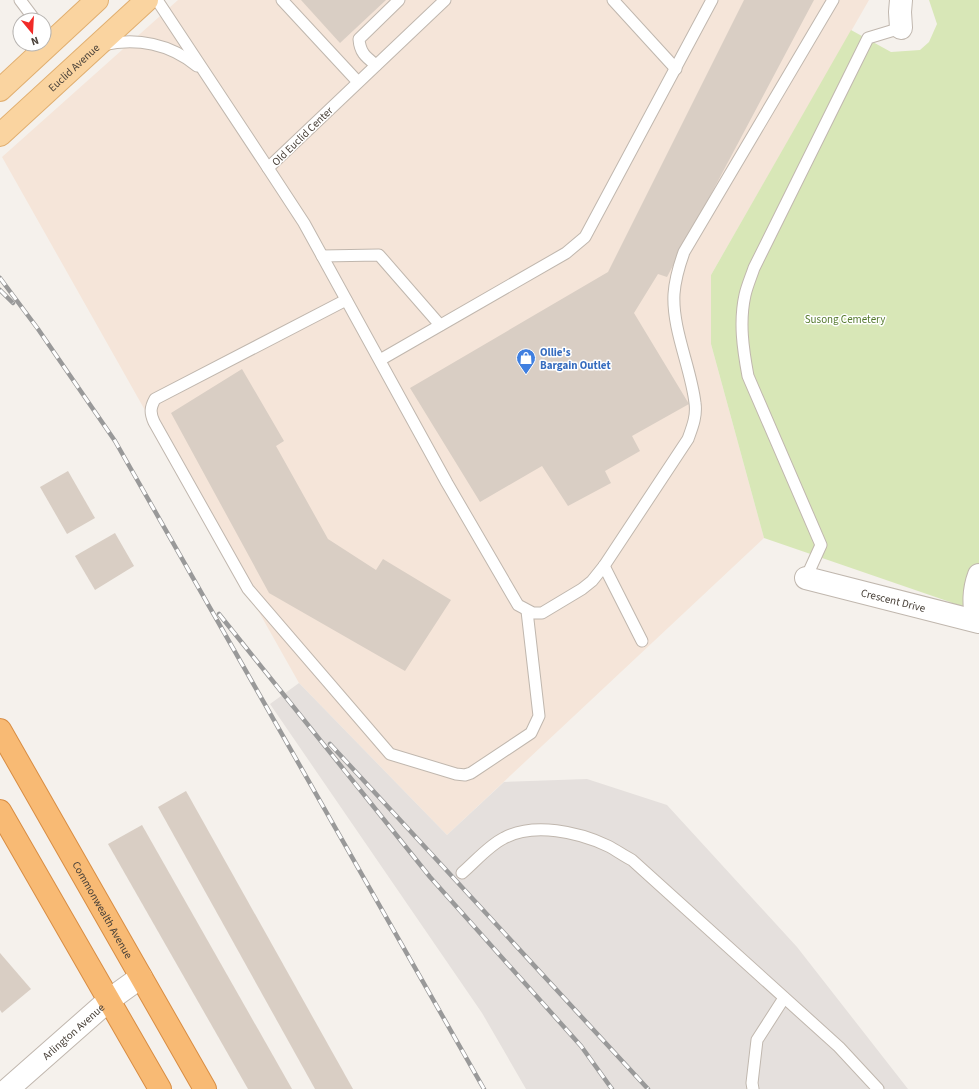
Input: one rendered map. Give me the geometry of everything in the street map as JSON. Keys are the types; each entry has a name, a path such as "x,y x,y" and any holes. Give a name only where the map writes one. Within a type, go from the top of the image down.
{"highway":[{"name":"Commonwealth Avenue","path":"0,730 205,1089"},
{"path":"0,810 160,1089"}],"main road":[{"path":"52,34 97,0"},
{"name":"Euclid Avenue","path":"0,135 147,0"},
{"path":"0,90 34,52"}],"street":[{"path":"901,0 901,28"},
{"path":"977,621 973,600 975,585 979,575"},
{"name":"Crescent Drive","path":"806,578 977,621"},
{"name":"Arlington Avenue","path":"8,1089 109,1000 141,977"}],"lane":[{"path":"20,0 29,12"},
{"path":"157,0 268,168"},
{"path":"282,0 358,82"},
{"path":"376,65 364,55 360,47 359,39 399,0"},
{"name":"Old Euclid Center","path":"445,0 268,168 304,223 447,483 518,605 527,611"},
{"path":"613,0 676,68"},
{"path":"380,360 566,253 586,237 712,0"},
{"path":"527,611 533,614 542,613 582,589 604,566 688,439 694,422 696,404 676,318 674,295 676,274 684,252 833,0"},
{"path":"806,578 821,545 748,376 743,347 742,324 745,296 754,268 868,38 901,28"},
{"path":"96,46 126,41 148,43 170,49 180,54 205,72"},
{"path":"322,256 379,255 440,325"},
{"path":"346,300 155,399 151,405 150,413 154,422 248,589 390,754 456,774 465,775 471,773 531,733 539,716 527,611"},
{"path":"604,566 642,640"},
{"path":"462,873 502,839 514,833 528,830 550,830 582,836 608,846 632,860 839,1047 878,1089"},
{"path":"753,1089 752,1083 757,1040 784,998"}],"shaded area":[{"path":"178,0 869,0 711,275 711,344 764,538 447,835 299,683 2,157"},
{"path":"299,683 447,835 504,782 587,779 667,805 797,947 908,1089 526,1089 482,1013 270,704"}],"green space":[{"name":"Susong Cemetery","path":"929,0 979,0 979,616 950,602 764,538 711,344 711,275 851,30 891,52 920,50 929,42 937,24"}],"building":[{"path":"301,0 386,0 340,43"},
{"path":"744,0 814,0 667,277 658,274 634,313 689,404 632,436 640,451 605,471 611,483 568,506 542,466 480,502 410,388 608,272"},
{"path":"242,369 284,441 276,446 328,539 376,570 383,559 451,600 405,671 269,593 171,413"},
{"path":"68,471 95,518 67,534 40,487"},
{"path":"115,533 134,566 95,590 75,556"},
{"path":"186,791 353,1089 315,1089 158,807"},
{"path":"142,825 292,1089 248,1089 108,844"},
{"path":"0,953 31,989 2,1013 0,1010"}],"railway":[{"path":"0,278 38,329 115,441 484,1089"},
{"path":"0,290 13,303"},
{"path":"219,614 430,877 581,1046 612,1089"},
{"path":"330,744 648,1089"}],"place":[{"name":"Ollie's Bargain Outlet","path":"526,375"}]}
